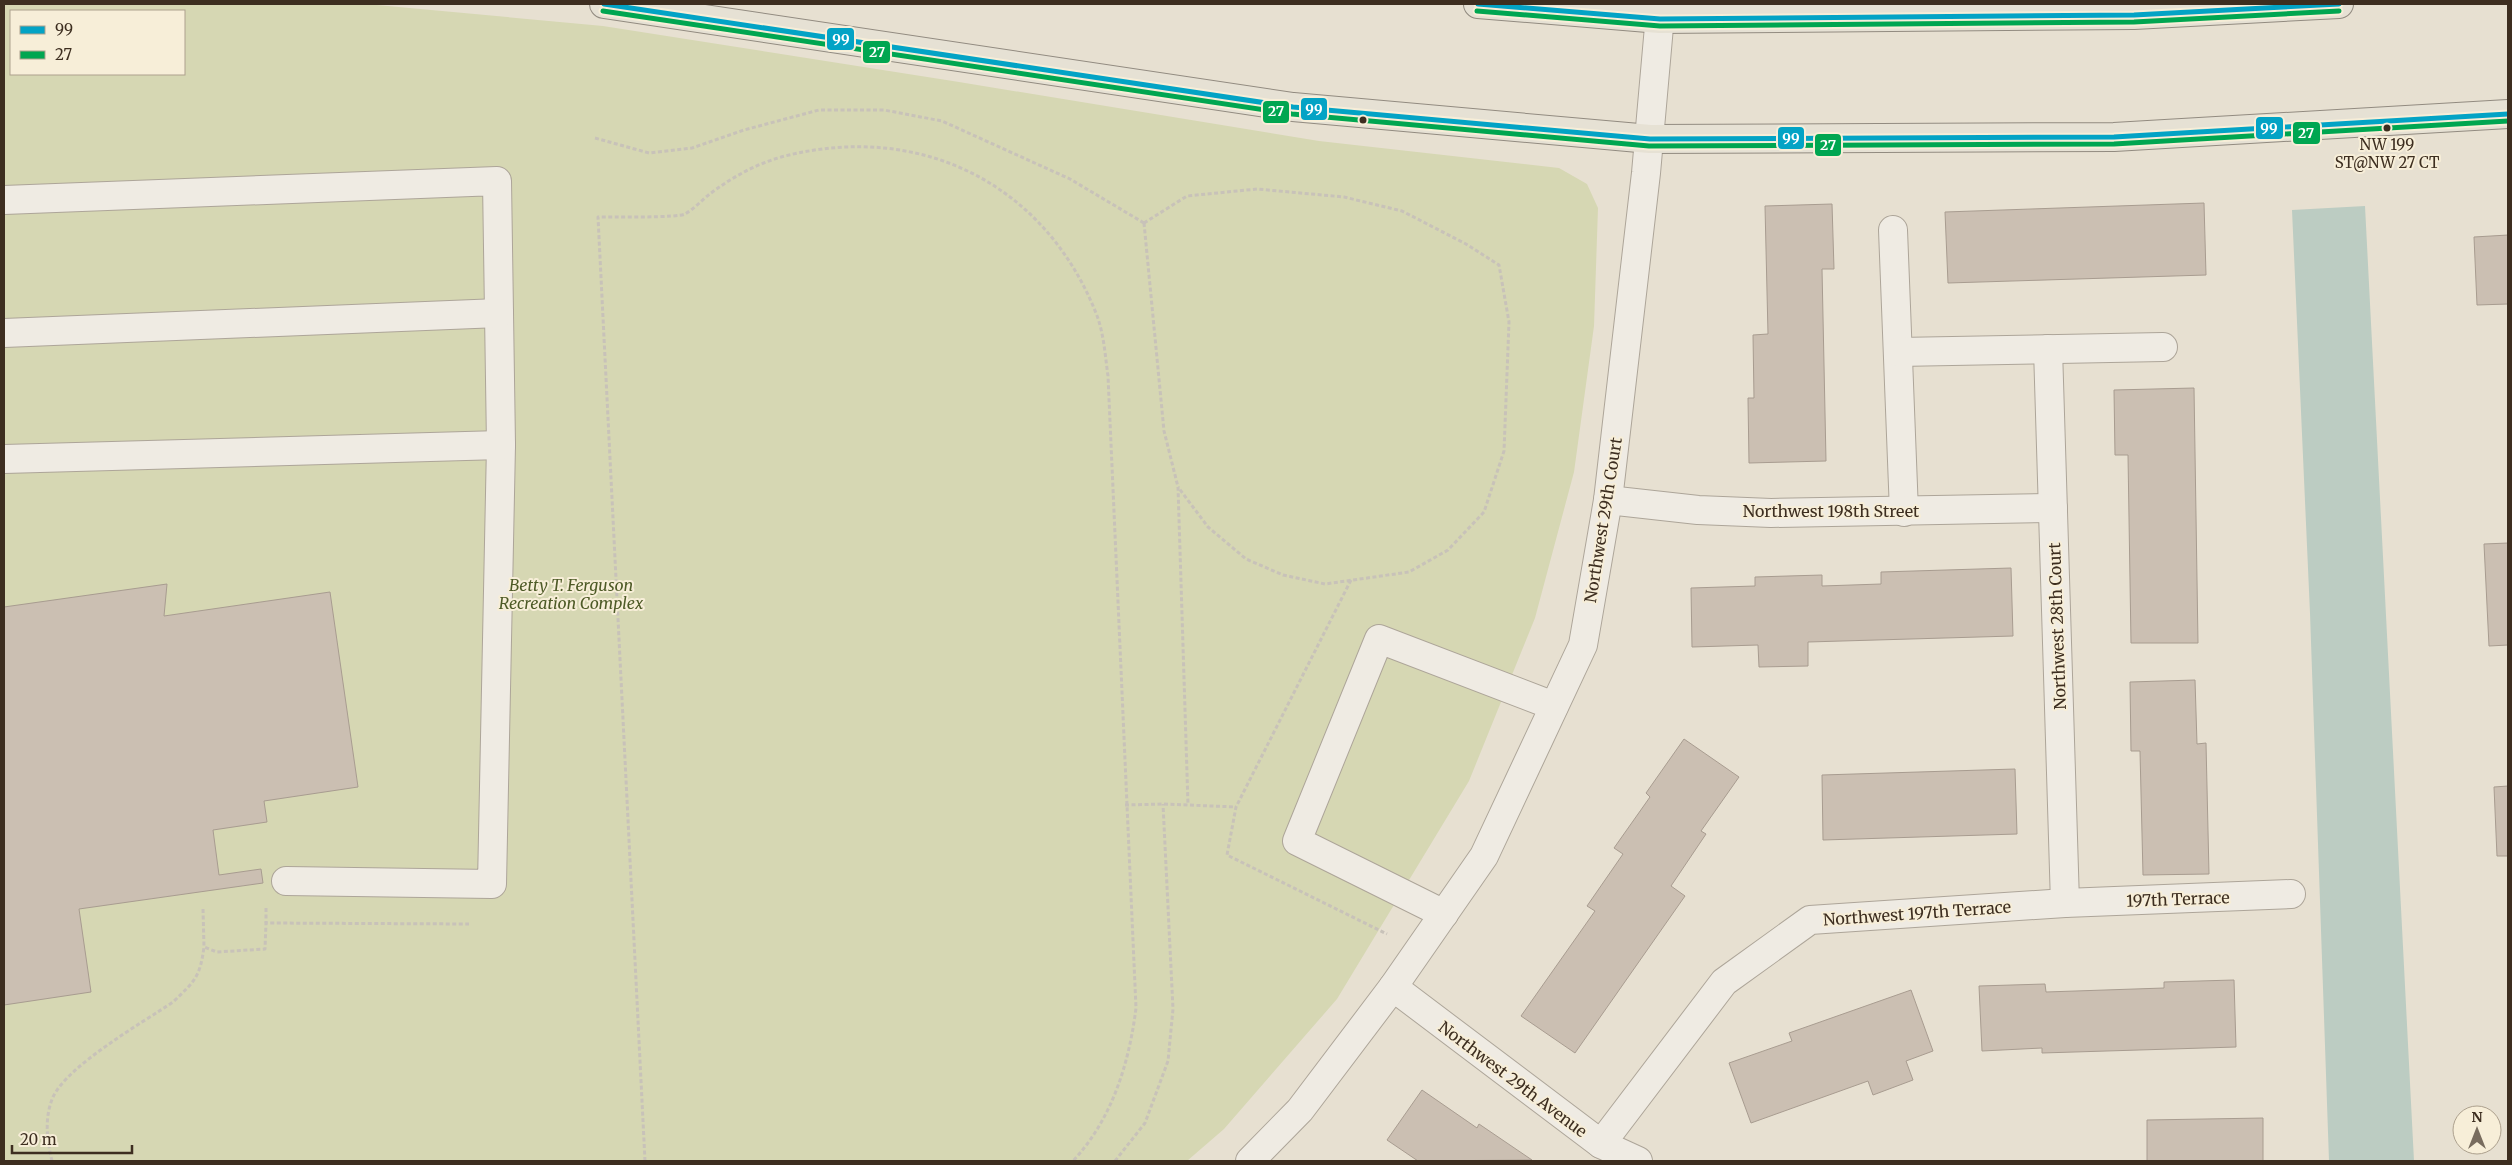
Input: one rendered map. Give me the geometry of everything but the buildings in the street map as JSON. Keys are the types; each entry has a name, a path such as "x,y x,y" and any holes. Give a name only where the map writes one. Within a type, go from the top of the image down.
{"main road":[{"path":"604,4 1293,107 1650,139 2114,137 2508,114"},
{"path":"1478,4 1661,12 2134,15 2339,4"}],"street":[{"name":"Northwest 29th Court","path":"1250,1161 1300,1110 1393,987 1484,856 1583,644 1608,500 1650,139 1661,12"},
{"path":"4,200 497,181 501,445 492,884 286,881"},
{"path":"1893,230 1904,512"},
{"path":"4,333 499,313"},
{"path":"1898,352 2163,347"},
{"name":"Northwest 28th Court","path":"2048,349 2065,903"},
{"path":"4,459 501,445"},
{"name":"Northwest 198th Street","path":"1608,500 1698,510 1770,513 2053,508"},
{"path":"1444,914 1297,841 1379,639 1554,706"},
{"name":"197th Terrace","path":"2065,903 2291,894"},
{"name":"Northwest 197th Terrace","path":"1601,1144 1724,982 1810,920 2065,903"},
{"name":"Northwest 29th Avenue","path":"1393,987 1601,1144 1638,1161"}],"path":[{"path":"595,138 650,153 692,148 744,130 819,110 884,110 942,121 1070,178 1144,223"},
{"path":"645,1161 598,217 683,215 729,180 755,166 813,150 867,145 917,152 966,170 1007,196 1041,226 1070,264 1096,314 1104,340 1108,376 1125,805 1136,990 1133,1030 1124,1071 1114,1097 1086,1146 1072,1161"},
{"path":"1144,223 1187,196 1257,189 1344,197 1402,211 1466,244 1499,266 1509,322 1504,451 1484,512 1448,550 1409,572 1325,584 1283,576 1246,559 1208,527 1178,487"},
{"path":"1144,223 1164,431 1178,487 1188,804"},
{"path":"1351,580 1236,807 1227,855 1419,950"},
{"path":"1115,1161 1145,1123 1168,1061 1173,1009 1163,804"},
{"path":"1125,805 1188,804 1236,807"},
{"path":"52,1161 48,1142 47,1120 54,1097 61,1084 91,1058 173,1002 200,972 204,947 203,909"},
{"path":"204,947 217,952 265,949 266,923 469,924"}],"green space":[{"name":"Betty T. Ferguson Recreation Complex","path":"4,4 366,4 603,26 1319,141 1559,168 1587,184 1598,208 1594,326 1574,472 1535,618 1469,781 1337,999 1224,1129 1187,1161 4,1161"}],"shaded area":[{"path":"2365,206 2414,1161 2329,1161 2310,613 2292,210"}],"transit line":[{"name":"99","path":"604,4 1293,107 1650,139 2114,137 2508,114"},
{"name":"99","path":"1478,4 1660,19 2134,15 2339,4"},
{"name":"27","path":"603,11 1292,114 1649,146 2114,144 2508,121"},
{"name":"27","path":"1477,11 1660,26 2134,22 2339,11"}],"place":[{"name":"NW 199 ST@NW 27 CT","path":"2387,128"}]}
